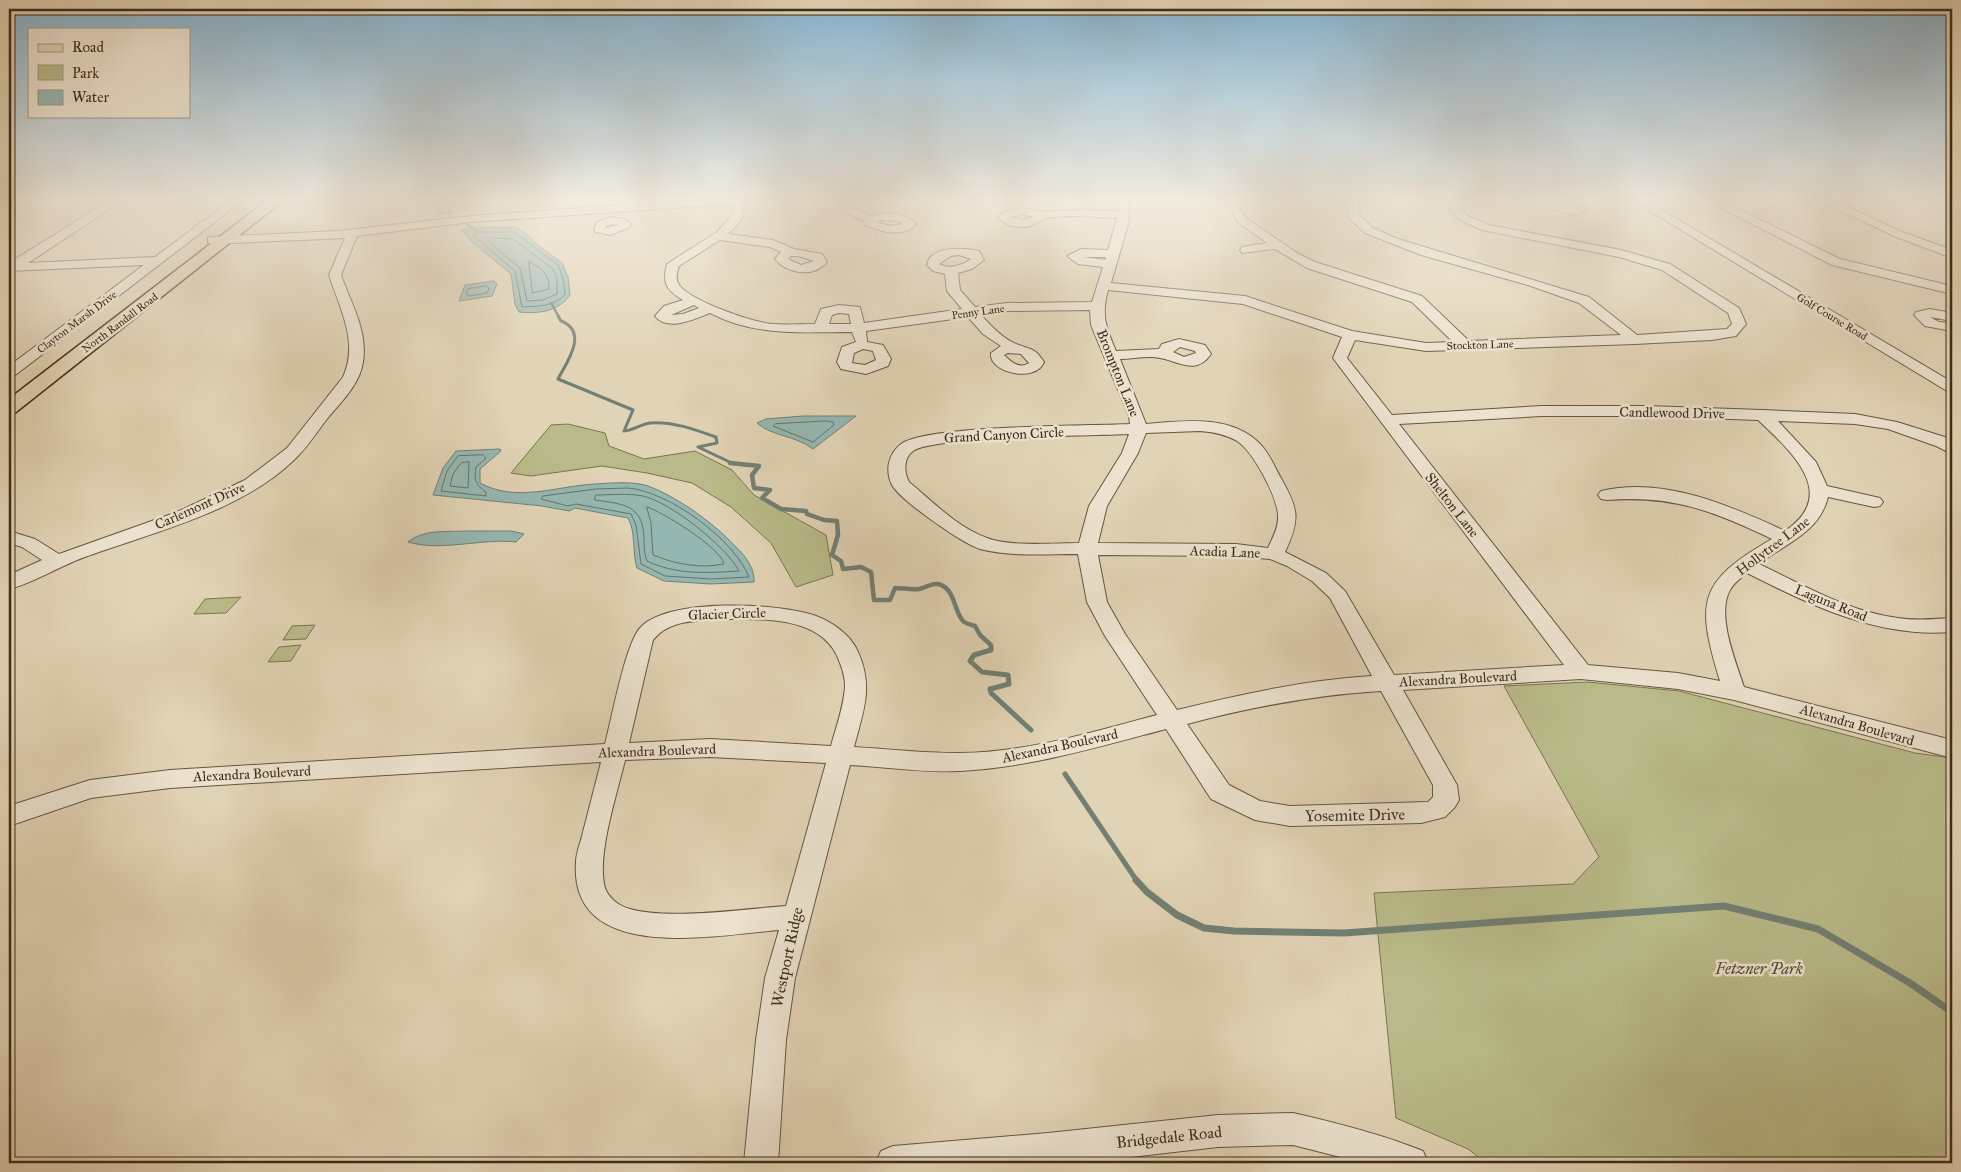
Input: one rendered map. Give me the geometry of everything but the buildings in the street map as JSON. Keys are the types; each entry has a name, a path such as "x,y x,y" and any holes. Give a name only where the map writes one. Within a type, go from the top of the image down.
{"main road":[{"name":"North Randall Road","path":"9,393 200,254"},
{"name":"North Randall Road","path":"9,408 202,254"}],"street":[{"path":"10,268 33,254"},
{"name":"Clayton Marsh Drive","path":"9,373 168,254"},
{"name":"Carlemont Drive","path":"9,584 56,562 145,530 222,499 261,478 292,452 344,389 356,362 355,322 335,275 344,254"},
{"name":"Penny Lane","path":"689,254 673,264 670,277 673,286 694,301 710,309 736,321 754,326 820,329 859,328 973,312 1047,305 1097,306"},
{"name":"Brompton Lane","path":"1111,254 1097,306 1098,325 1113,355 1138,416 1139,429 1130,453 1098,506 1088,549 1097,602 1116,636 1171,721"},
{"path":"1292,254 1311,265 1417,300 1466,346"},
{"path":"1433,254 1561,291 1585,301 1635,340"},
{"name":"Stockton Lane","path":"1103,286 1245,300 1350,335 1426,347 1712,336 1731,333 1739,324 1734,311 1666,267 1619,254"},
{"name":"Golf Course Road","path":"1727,254 1952,388"},
{"path":"1819,254 1921,295 1952,290"},
{"path":"10,268 158,261"},
{"path":"951,270 954,291 988,331 1013,348"},
{"path":"1921,295 1930,313"},
{"path":"694,301 668,309 662,316 671,319 682,318 710,309"},
{"path":"820,329 826,312 839,308 855,310 862,345"},
{"path":"1952,317 1930,313 1924,314 1922,318 1931,323 1952,328"},
{"name":"Shelton Lane","path":"1350,335 1340,358 1581,672"},
{"path":"1113,355 1165,353"},
{"name":"Candlewood Drive","path":"1386,420 1552,411 1647,411 1855,419 1890,425 1942,442 1952,449"},
{"path":"1762,415 1807,460 1813,470 1820,490 1874,502"},
{"name":"Grand Canyon Circle","path":"1088,549 1012,548 984,544 959,532 901,485 896,473 899,457 908,447 943,438 1201,426 1228,431 1254,447 1287,504 1288,526 1274,554"},
{"name":"Hollytree Lane","path":"1734,692 1719,636 1716,606 1724,585 1744,564 1803,526 1814,514 1820,490"},
{"path":"1607,496 1638,492 1676,495 1728,511 1785,538"},
{"path":"9,538 19,538 37,546 56,562"},
{"name":"Acadia Lane","path":"1088,549 1236,550 1274,554 1294,562 1320,577 1338,595 1388,683"},
{"name":"Laguna Road","path":"1744,564 1819,600 1866,618 1924,626 1952,625"},
{"name":"Glacier Circle","path":"795,917 662,926 629,923 605,910 592,896 587,876 589,861 642,640 648,629 676,616 766,611 791,615 813,622 835,637 847,650 856,677 855,700 841,755"},
{"name":"Alexandra Boulevard","path":"9,816 90,789 170,779 614,752 710,748 958,762 1006,758 1074,745 1252,700 1309,690 1388,683 1581,672 1678,681 1734,692 1919,742 1952,749"},
{"name":"Yosemite Drive","path":"1171,721 1220,792 1255,810 1290,816 1421,814 1436,810 1446,800 1445,784 1388,683"},
{"name":"Westport Ridge","path":"761,1163 771,1040 780,978 795,917 841,755"},
{"name":"Bridgedale Road","path":"893,1163 1048,1150 1218,1130 1293,1130 1357,1144 1411,1163"}],"green space":[{"path":"568,424 605,433 609,446 644,459 695,451 732,470 754,495 826,535 833,575 796,587 771,543 731,507 692,483 602,466 531,476 511,473 551,425"},
{"path":"241,597 226,613 194,614 205,599"},
{"path":"315,625 306,639 283,640 292,626"},
{"path":"301,645 291,661 268,662 279,647"},
{"name":"Fetzner Park","path":"1587,682 1679,691 1915,753 1952,758 1952,1163 1486,1163 1468,1149 1396,1118 1374,893 1573,884 1599,857 1504,686"}],"water":[{"path":"486,254 550,254 562,263 568,277 570,295 560,305 547,311 519,312 515,304 511,274"},
{"path":"494,281 497,284 492,296 459,301 465,285"},
{"path":"803,416 856,416 813,449 799,441 763,428 757,423 766,419"},
{"path":"500,449 501,451 480,469 480,483 494,489 522,493 608,483 629,483 648,486 680,502 720,531 746,558 754,575 754,582 711,584 664,581 637,568 632,529 628,518 575,508 569,511 542,506 433,495 443,468 456,451"},
{"path":"444,531 511,531 524,534 516,542 503,541 434,546 408,542 421,535"}],"waterway":[{"path":"551,303 559,317"},
{"path":"558,316 574,332 575,340 570,356 558,379 633,410 624,431 647,424 658,423 692,429 716,437 717,443 698,447 732,463"},
{"path":"732,463 759,466 752,475 754,488 770,490 762,498 781,509 806,511 807,514 824,520 837,521 838,535 832,555 841,561 843,569 861,567 871,572 874,600 890,600 895,588 919,589 935,584 944,586 952,596 961,618 965,623 975,626 980,635 991,645 991,650 974,655 970,661 982,672 1008,675 1009,684 990,689 991,693 1031,730"},
{"path":"1065,774 1137,881"},
{"path":"1136,880 1147,892 1177,915 1204,928 1234,931 1344,933 1724,906 1818,929 1910,983 1952,1012"}]}
